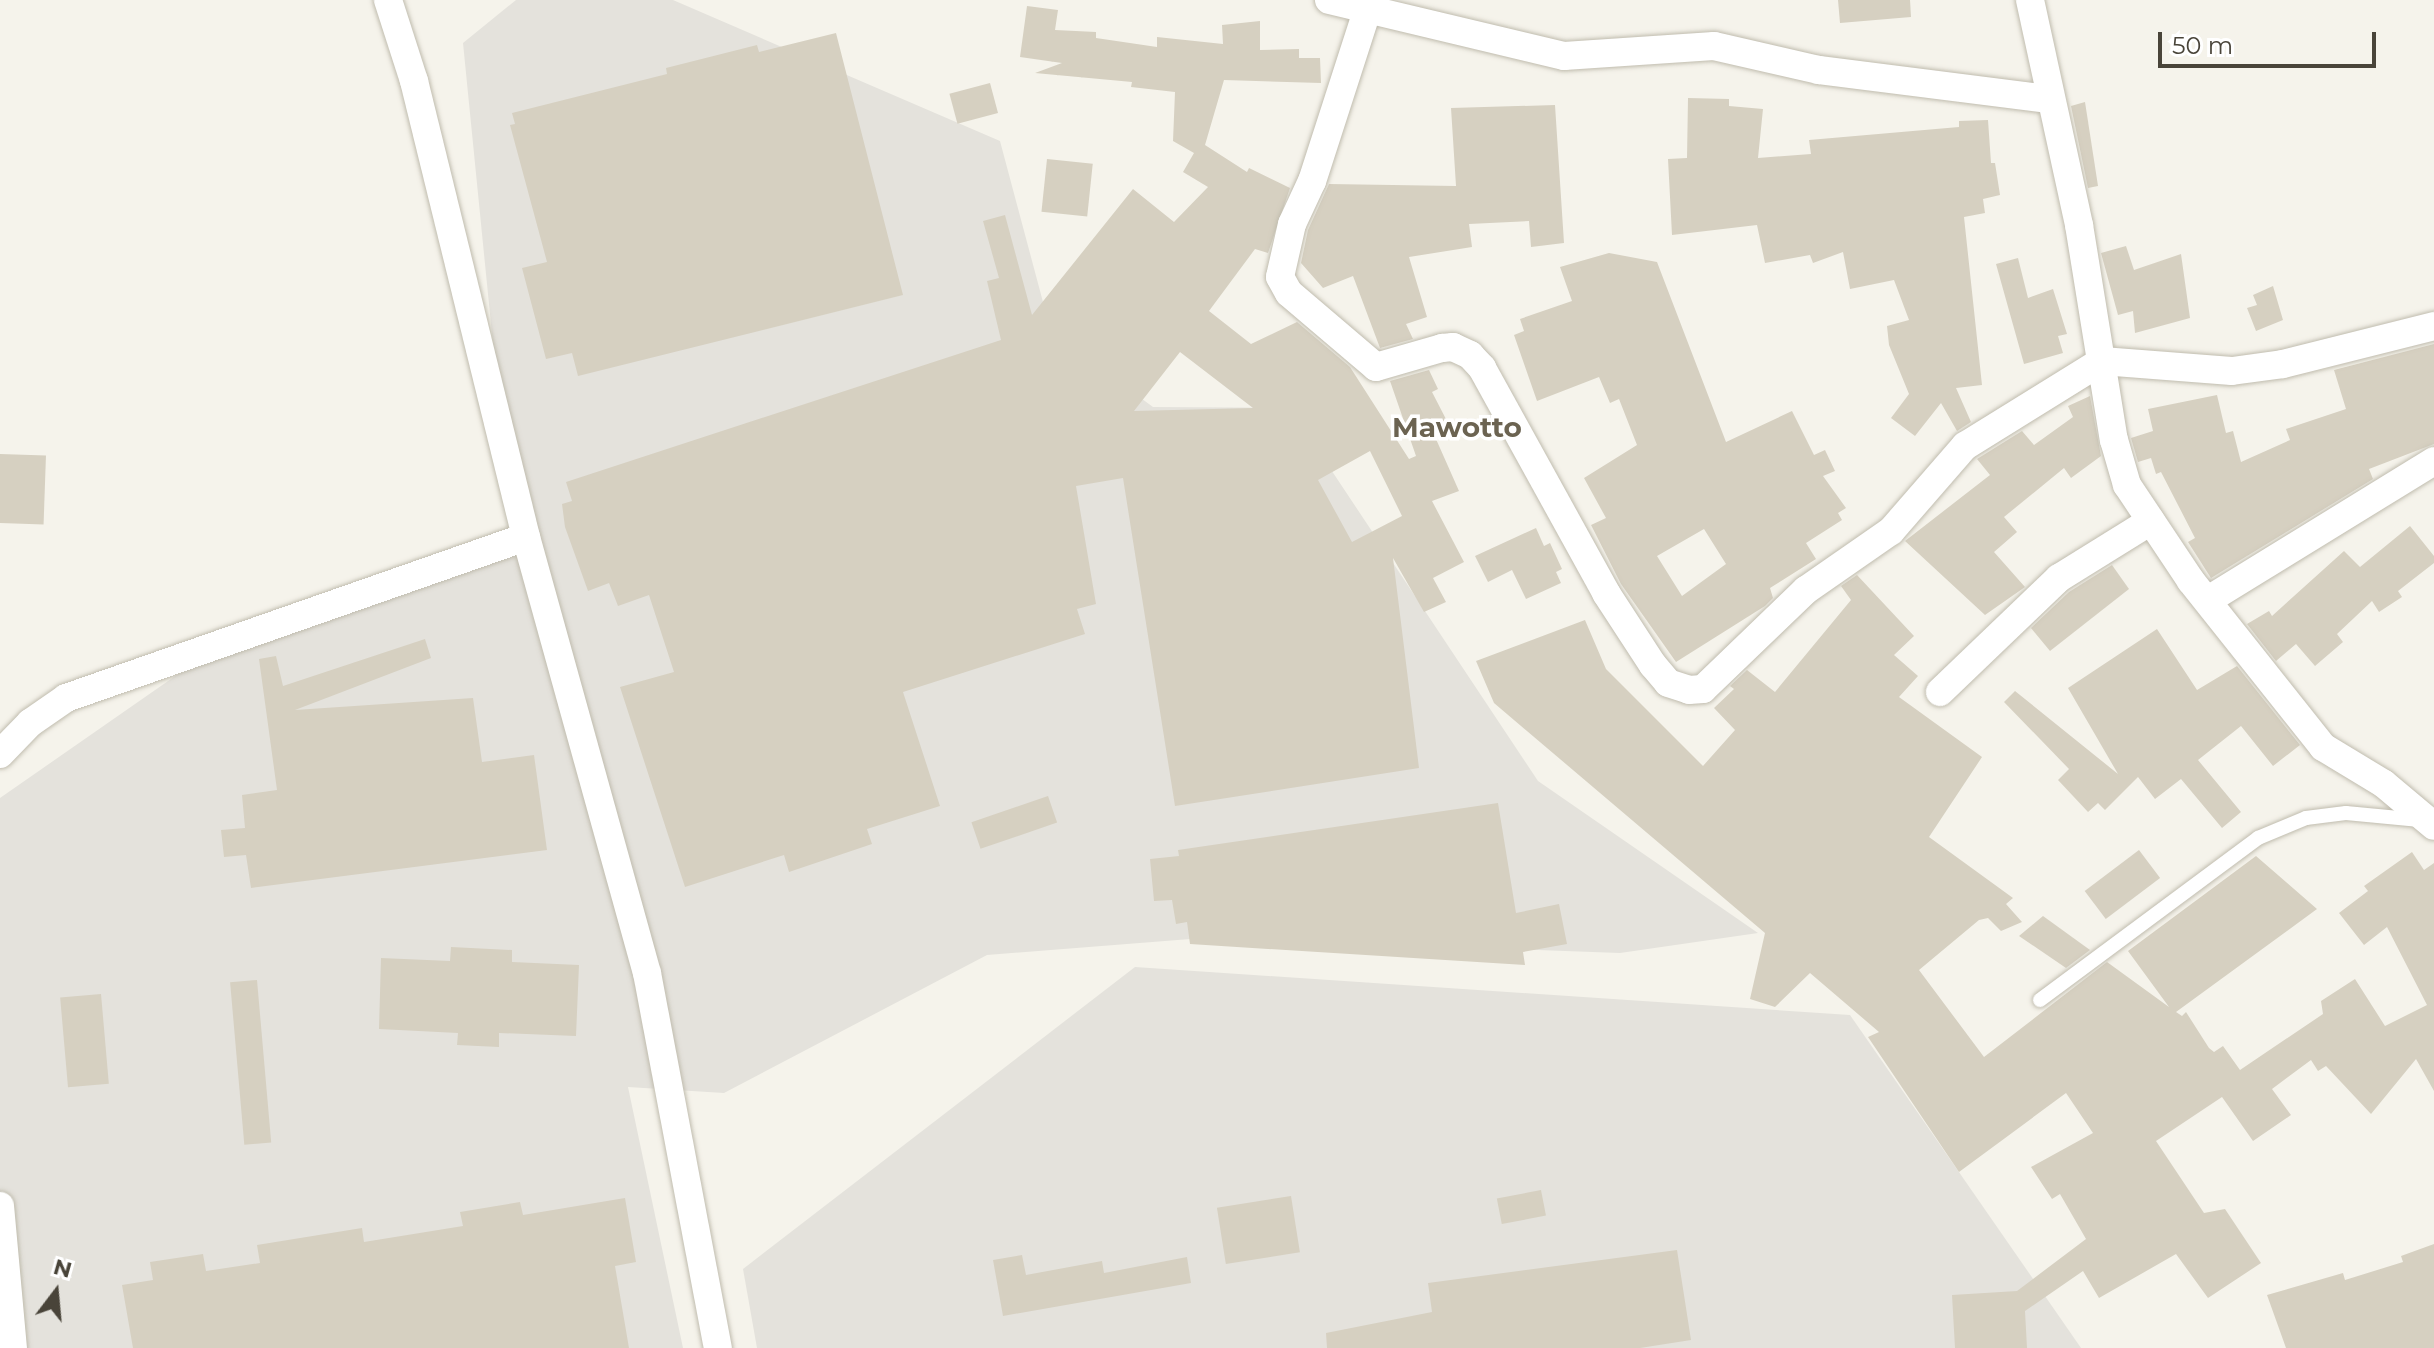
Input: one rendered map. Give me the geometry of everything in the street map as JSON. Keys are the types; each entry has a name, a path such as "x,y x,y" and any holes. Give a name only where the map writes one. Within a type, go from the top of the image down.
{"street":[{"path":"388,0 414,81 526,537 647,973 718,1348"},
{"path":"1329,0 1564,56 1714,46 1819,70 2049,99"},
{"path":"2030,0 2049,99 2079,225 2127,485 2208,600 2323,747 2384,784 2431,823"},
{"path":"1367,11 1312,181 1292,224 1280,277 1289,293 1376,367 1453,347 1476,362 1606,593 1668,683 1703,689 1806,590 1891,531 1965,446 2102,361 2232,371 2283,364 2434,326"},
{"path":"2208,600 2434,461"},
{"path":"1940,692 2059,578 2151,521"},
{"path":"0,754 30,723 66,698 526,537"},
{"path":"0,1206 13,1348"}],"lane":[{"path":"2040,1000 2258,838 2306,818 2346,813 2431,823"}],"shaded area":[{"path":"516,0 673,0 1000,141 1051,332 1153,407 1290,408 1538,781 1758,933 1620,953 1203,938 987,955 724,1093 628,1087 683,1348 0,1348 0,798 227,640 512,535 463,43"},
{"path":"1135,967 1850,1015 2081,1348 757,1348 743,1269"}],"building":[{"path":"1838,0 1910,0 1911,17 1840,23"},
{"path":"1027,6 1058,10 1055,30 1096,32 1096,38 1157,47 1157,37 1223,44 1222,25 1260,21 1260,50 1299,49 1299,58 1320,58 1321,83 1224,80 1205,145 1247,172 1249,168 1290,188 1268,253 1255,249 1209,311 1251,344 1297,322 1350,367 1409,459 1416,456 1390,381 1429,370 1438,389 1432,392 1448,423 1432,430 1459,491 1432,501 1464,562 1433,578 1446,602 1424,612 1393,558 1419,768 1175,806 1123,478 1076,486 1096,604 1077,609 1085,634 903,692 940,806 867,829 872,844 789,872 784,855 685,887 620,687 674,672 649,595 618,606 609,583 588,591 565,527 562,504 572,501 566,482 1001,340 987,281 999,278 983,221 1005,215 1032,315 1133,189 1174,222 1208,187 1183,172 1194,153 1173,141 1175,92 1131,87 1132,82 1035,73 1062,63 1020,57","holes":["1180,352 1253,408 1134,411","1370,451 1402,516 1352,542 1318,480"]},
{"path":"836,33 903,295 578,376 572,353 546,359 522,268 547,262 510,125 515,124 512,113 667,74 666,68 757,45 759,52"},
{"path":"990,83 998,113 957,124 949,94"},
{"path":"1688,98 1729,99 1729,106 1763,109 1758,158 1811,154 1809,140 1959,127 1959,121 1988,120 1991,163 1995,163 2000,195 1983,199 1985,213 1964,217 1982,385 1956,388 1971,422 1957,431 1941,403 1915,436 1891,418 1909,394 1889,345 1887,326 1909,320 1894,280 1850,289 1843,252 1813,263 1810,255 1765,263 1757,225 1672,235 1668,159 1687,158"},
{"path":"2085,102 2098,186 2088,188 2071,106"},
{"path":"1555,105 1564,243 1531,247 1529,221 1469,224 1472,247 1409,257 1427,317 1406,324 1413,339 1380,348 1353,276 1323,288 1301,263 1308,230 1329,184 1456,186 1451,108"},
{"path":"1047,159 1093,164 1087,217 1041,212"},
{"path":"2126,246 2134,270 2181,254 2190,318 2135,333 2133,311 2118,315 2101,253"},
{"path":"1609,253 1657,262 1726,442 1792,411 1814,455 1825,450 1835,471 1823,476 1846,508 1838,513 1842,520 1806,543 1816,559 1770,588 1773,598 1765,606 1676,662 1621,584 1591,525 1606,518 1584,478 1637,445 1619,399 1610,403 1599,377 1537,401 1514,335 1524,331 1520,319 1572,301 1560,267","holes":["1704,529 1726,564 1682,596 1657,556"]},
{"path":"2018,258 2028,298 2053,289 2067,334 2058,336 2063,353 2024,364 1996,264"},
{"path":"2273,286 2283,320 2256,331 2247,308 2257,305 2253,295"},
{"path":"2434,344 2434,444 2369,469 2373,479 2211,578 2188,542 2195,538 2161,472 2156,474 2151,458 2138,462 2131,438 2153,431 2148,409 2217,395 2226,433 2233,431 2241,462 2290,440 2286,429 2346,409 2334,370"},
{"path":"2090,396 2101,456 2071,478 2064,468 2004,517 2017,532 1994,552 2025,587 1985,615 1905,541 1990,475 1977,459 2022,431 2034,445 2073,417 2068,406"},
{"path":"0,454 46,456 44,525 0,523"},
{"path":"2410,526 2434,556 2434,563 2398,591 2402,597 2379,612 2372,601 2337,634 2343,642 2315,666 2296,644 2276,661 2247,624 2269,611 2272,616 2344,551 2360,567"},
{"path":"1536,528 1544,546 1550,543 1562,569 1556,572 1561,583 1526,599 1512,570 1488,582 1475,556"},
{"path":"2112,565 2129,589 2050,651 2031,628 2069,592"},
{"path":"1857,575 1914,636 1894,655 1918,676 1899,697 1982,757 1929,837 2013,898 2006,904 2022,922 2001,931 1988,918 1979,920 1919,970 1984,1057 2107,962 2169,1007 2128,951 2256,856 2317,909 2176,1012 2182,1016 2186,1012 2209,1048 2214,1052 2223,1046 2240,1070 2323,1014 2321,1001 2355,979 2385,1026 2427,1005 2387,927 2364,945 2339,913 2368,891 2364,886 2412,852 2424,870 2434,863 2434,1091 2416,1059 2371,1114 2326,1066 2318,1071 2311,1060 2272,1089 2291,1115 2253,1141 2222,1097 2156,1141 2204,1213 2225,1209 2261,1263 2208,1298 2176,1254 2099,1298 2083,1271 2025,1311 2027,1348 1955,1348 1952,1295 2017,1291 2086,1239 2060,1194 2052,1199 2031,1167 2093,1133 2066,1093 1959,1172 1868,1037 1879,1032 1810,973 1775,1007 1750,999 1765,933 1494,703 1476,661 1585,620 1606,669 1703,766 1735,730 1714,708 1734,689 1730,686 1747,670 1775,692 1851,600 1841,586"},
{"path":"2157,629 2197,690 2237,666 2300,745 2273,766 2241,726 2198,760 2241,812 2222,828 2181,779 2155,799 2138,777 2105,810 2098,803 2088,812 2058,780 2069,769 2004,702 2015,691 2118,774 2068,688"},
{"path":"425,639 431,658 295,710 473,698 482,762 534,755 547,850 251,888 246,855 224,857 221,830 245,828 242,795 277,790 259,659 276,656 283,686"},
{"path":"1048,796 1057,822 981,849 971,822"},
{"path":"1498,803 1516,913 1559,904 1567,944 1523,952 1525,965 1190,944 1187,922 1176,924 1172,900 1154,901 1150,859 1179,856 1178,850"},
{"path":"2139,850 2160,878 2106,919 2085,891"},
{"path":"2043,916 2090,950 2066,968 2019,936"},
{"path":"451,947 512,950 512,962 579,965 576,1036 499,1033 499,1047 457,1045 458,1033 379,1029 381,958 450,961"},
{"path":"257,980 271,1142 244,1145 230,982"},
{"path":"101,994 109,1084 68,1087 60,998"},
{"path":"1541,1190 1546,1216 1502,1224 1497,1199"},
{"path":"1291,1196 1300,1252 1226,1264 1217,1208"},
{"path":"625,1198 636,1262 615,1266 629,1348 133,1348 122,1285 153,1280 150,1262 203,1254 206,1271 260,1263 257,1245 362,1228 364,1242 463,1226 460,1212 520,1202 523,1215"},
{"path":"2434,1244 2434,1348 2286,1348 2267,1295 2343,1273 2345,1280 2403,1262 2401,1256"},
{"path":"1677,1250 1691,1340 1640,1348 1327,1348 1326,1333 1432,1312 1428,1283"},
{"path":"1022,1255 1026,1275 1102,1261 1104,1273 1187,1257 1191,1283 1003,1316 993,1260"}],"district":[{"name":"Mawotto","path":"1457,427"}]}
